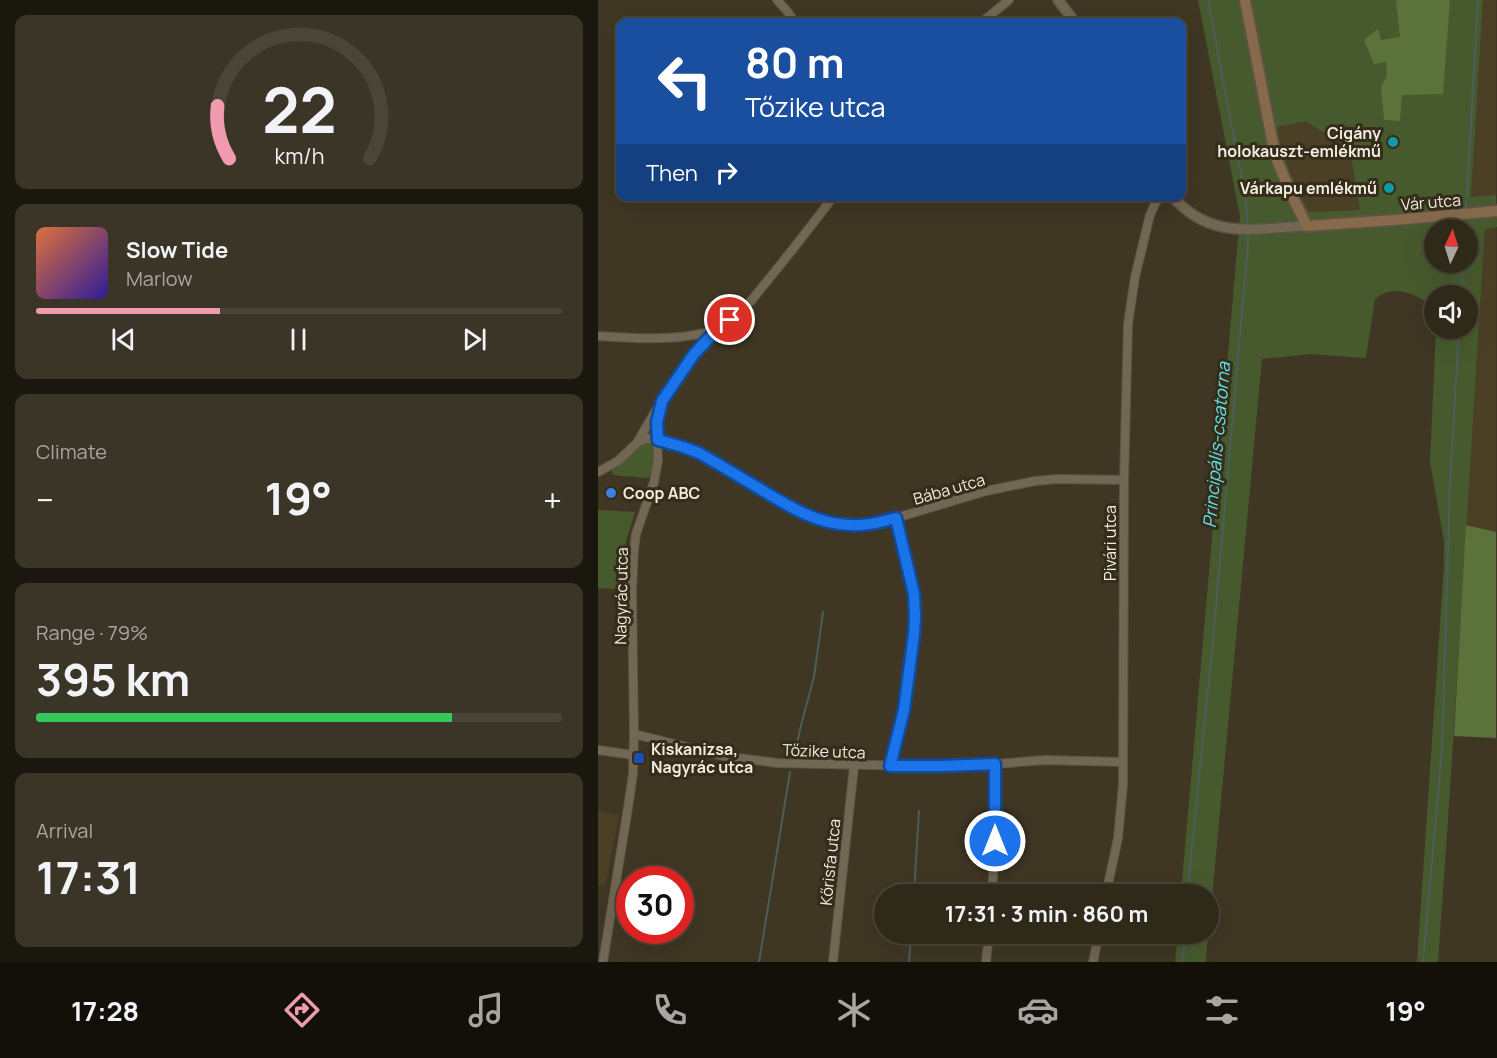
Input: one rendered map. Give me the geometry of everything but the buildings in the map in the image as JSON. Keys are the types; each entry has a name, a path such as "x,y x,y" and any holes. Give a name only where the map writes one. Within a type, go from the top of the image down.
{"main road":[{"path":"1245,0 1275,155 1296,206 1307,226"},
{"name":"Vár utca","path":"1307,226 1496,211"}],"street":[{"path":"777,0 792,18"},
{"path":"987,18 1009,0"},
{"path":"1058,0 1072,18"},
{"path":"598,472 618,461 637,443 694,354 751,301 830,201"},
{"name":"Pivári utca","path":"1108,884 1118,838 1123,784 1126,355 1131,294 1150,215 1156,201"},
{"name":"Vár utca","path":"1177,201 1203,222 1223,228 1307,226"},
{"path":"598,336 678,338 719,329"},
{"name":"Nagyrác utca","path":"603,962 602,944 630,796 634,734 632,590 634,550 636,534 655,482 658,460 657,422 662,401"},
{"path":"637,443 647,438 658,440"},
{"name":"Bába utca","path":"658,440 699,453 794,509 814,518 851,525 871,524 986,491 1035,481 1124,480"},
{"path":"890,766 904,710 915,617 914,594 896,518"},
{"name":"Tőzike utca","path":"634,734 700,751 745,760 777,763 942,766 1055,760 1123,762"},
{"path":"598,750 633,755"},
{"path":"993,884 995,764"},
{"name":"Kőrisfa utca","path":"833,962 854,765"},
{"path":"986,962 988,944"},
{"path":"1093,962 1097,944"}],"shaded area":[{"path":"1483,0 1496,0 1496,195 1471,198"},
{"path":"1306,121 1350,152 1360,210 1308,212 1284,163 1276,126"},
{"path":"1496,227 1496,532 1466,525 1485,229"},
{"path":"598,811 619,815 605,886 598,885"}],"green space":[{"path":"1198,0 1483,0 1471,197 1496,195 1497,227 1485,229 1451,779 1438,962 1417,962 1444,565 1444,541 1430,462 1436,339 1478,339 1478,285 1424,285 1424,300 1406,292 1382,294 1375,299 1366,358 1310,354 1262,359 1213,884 1182,884 1240,216","holes":["1306,121 1350,151 1360,210 1308,212 1284,163 1276,127"]},
{"path":"1396,0 1450,0 1443,94 1402,95 1400,121 1384,120 1381,87 1387,76 1386,62 1374,64 1364,40 1378,29 1381,40 1400,37"},
{"path":"646,442 652,443 654,451 649,478 612,473 612,468"},
{"path":"598,510 635,512 626,541 622,589 598,588"},
{"path":"1466,525 1496,532 1496,738 1454,736"},
{"path":"1177,944 1207,944 1206,962 1175,962"}],"waterway":[{"name":"Principális-csatorna","path":"1208,0 1245,196 1248,228"},
{"path":"1466,210 1478,0"},
{"name":"Principális-csatorna","path":"1189,884 1213,640 1248,233"},
{"path":"1461,285 1462,273"},
{"path":"1423,962 1442,749 1450,485 1458,339"},
{"path":"794,758 814,677 823,612"},
{"path":"759,962 790,772"},
{"path":"915,884 919,811"},
{"path":"909,962 910,944"},
{"name":"Principális-csatorna","path":"1183,962 1184,944"}],"place":[{"name":"Cigány holokauszt-emlékmű","path":"1393,142"},
{"name":"Várkapu emlékmű","path":"1389,188"},
{"name":"Coop ABC","path":"611,493"},
{"name":"Kiskanizsa, Nagyrác utca","path":"639,758"}],"route":[{"path":"730,320 694,354 662,401 656,427 658,440 699,453 794,509 814,518 851,525 871,524 896,518 914,594 915,617 904,710 890,766 995,764 995,841"}]}
